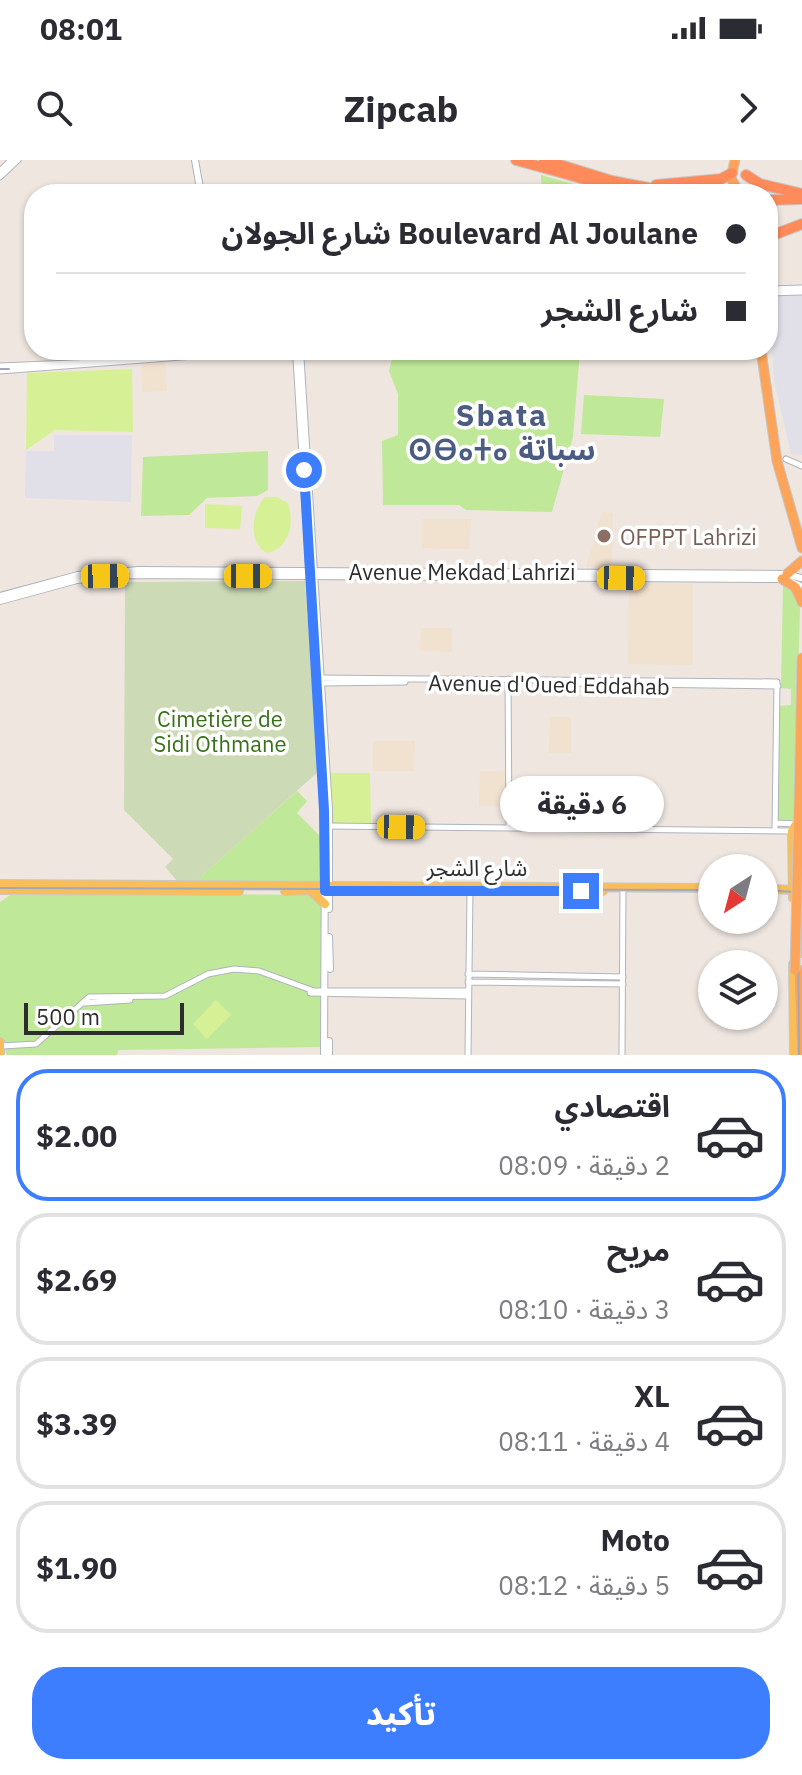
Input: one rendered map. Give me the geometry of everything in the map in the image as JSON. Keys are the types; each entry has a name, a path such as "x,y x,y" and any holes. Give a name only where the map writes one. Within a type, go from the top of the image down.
{"highway":[{"path":"516,160 602,184"},
{"path":"544,160 628,184"},
{"path":"612,181 672,184 723,178 738,172 762,184"},
{"path":"778,189 802,196"},
{"path":"778,199 802,196"},
{"path":"778,206 802,206"},
{"path":"778,233 802,224"},
{"path":"764,360 768,408 802,534"},
{"path":"784,460 802,548"},
{"path":"802,561 784,577 797,589 802,602"},
{"path":"797,1055 802,658"}],"main road":[{"path":"193,160 197,184"},
{"path":"299,360 327,826 326,1055"},
{"name":"Avenue Mekdad Lahrizi","path":"0,598 100,576 166,573 784,577 801,582"},
{"path":"802,681 799,801 792,875 797,892 802,964"},
{"path":"0,884 327,888"},
{"path":"0,898 5,890 311,891 327,888"},
{"path":"327,888 328,993"},
{"name":"شارع الشجر","path":"327,888 624,889"},
{"name":"شارع الشجر","path":"327,888 624,889"},
{"path":"624,889 698,890"},
{"path":"311,891 325,904"},
{"path":"797,1055 802,917"}],"street":[{"path":"0,171 11,160"},
{"path":"0,177 18,160"},
{"path":"778,291 802,290"},
{"path":"0,369 134,360"},
{"path":"784,460 802,466"},
{"name":"Avenue d'Oued Eddahab","path":"319,680 777,684 775,827"},
{"path":"509,681 509,828"},
{"path":"327,826 797,829"},
{"path":"622,1055 624,889"},
{"path":"468,1055 470,890"},
{"path":"1,1050 32,1048 87,1001 169,995 208,974 234,969 264,973 310,990 328,993 468,994"},
{"path":"468,974 623,980"},
{"path":"468,982 623,980"}],"shaded area":[{"path":"802,293 802,455 791,454 774,380 773,360 778,360 778,294"},
{"path":"165,361 167,391 143,392 141,362"},
{"path":"54,435 132,435 131,502 25,498 26,451 54,451"},
{"name":"OFPPT Lahrizi","path":"602,512 613,513 612,568 586,567"},
{"path":"422,519 471,519 469,549 422,548"},
{"path":"629,583 693,584 693,665 628,664"},
{"path":"421,628 452,628 452,652 420,651"},
{"path":"550,717 571,717 571,753 549,753"},
{"path":"373,741 415,741 414,771 373,771"},
{"path":"480,771 508,772 508,806 479,806"}],"green space":[{"path":"541,175 573,184 541,184"},
{"path":"392,360 579,360 573,437 552,512 466,510 459,505 383,505 382,441 398,435 398,394 389,371"},
{"path":"132,369 133,432 55,430 26,450 27,373"},
{"path":"584,395 664,399 660,437 581,434"},
{"path":"268,451 268,490 257,496 207,498 189,515 141,516 143,457"},
{"path":"265,497 277,497 288,503 291,519 285,541 275,551 267,553 254,535 254,519"},
{"path":"205,504 242,506 240,529 205,528"},
{"name":"Cimetière de Sidi Othmane","path":"305,581 319,771 195,882 178,882 165,867 173,859 124,810 125,582"},
{"path":"783,584 793,586 800,608 794,820 777,820 779,706 791,705 791,689 781,688"},
{"path":"328,773 370,773 371,823 331,823"},
{"path":"297,791 307,801 297,813 323,839 322,883 195,882"},
{"path":"13,893 323,895 322,1047 118,1050 117,1055 7,1055 0,1040 0,902"},
{"path":"216,1000 231,1015 207,1039 193,1024"}],"tram line":[{"path":"0,369 9,369"},
{"path":"0,888 698,890"},
{"path":"778,891 794,892 798,897 799,1055"}],"place":[{"name":"OFPPT Lahrizi","path":"604,536"}],"district":[{"name":"Sbata ⵙⴱⴰⵜⴰ سباتة","path":"502,431"}],"route":[{"path":"304,470 324,810 325,891 581,891"}]}
